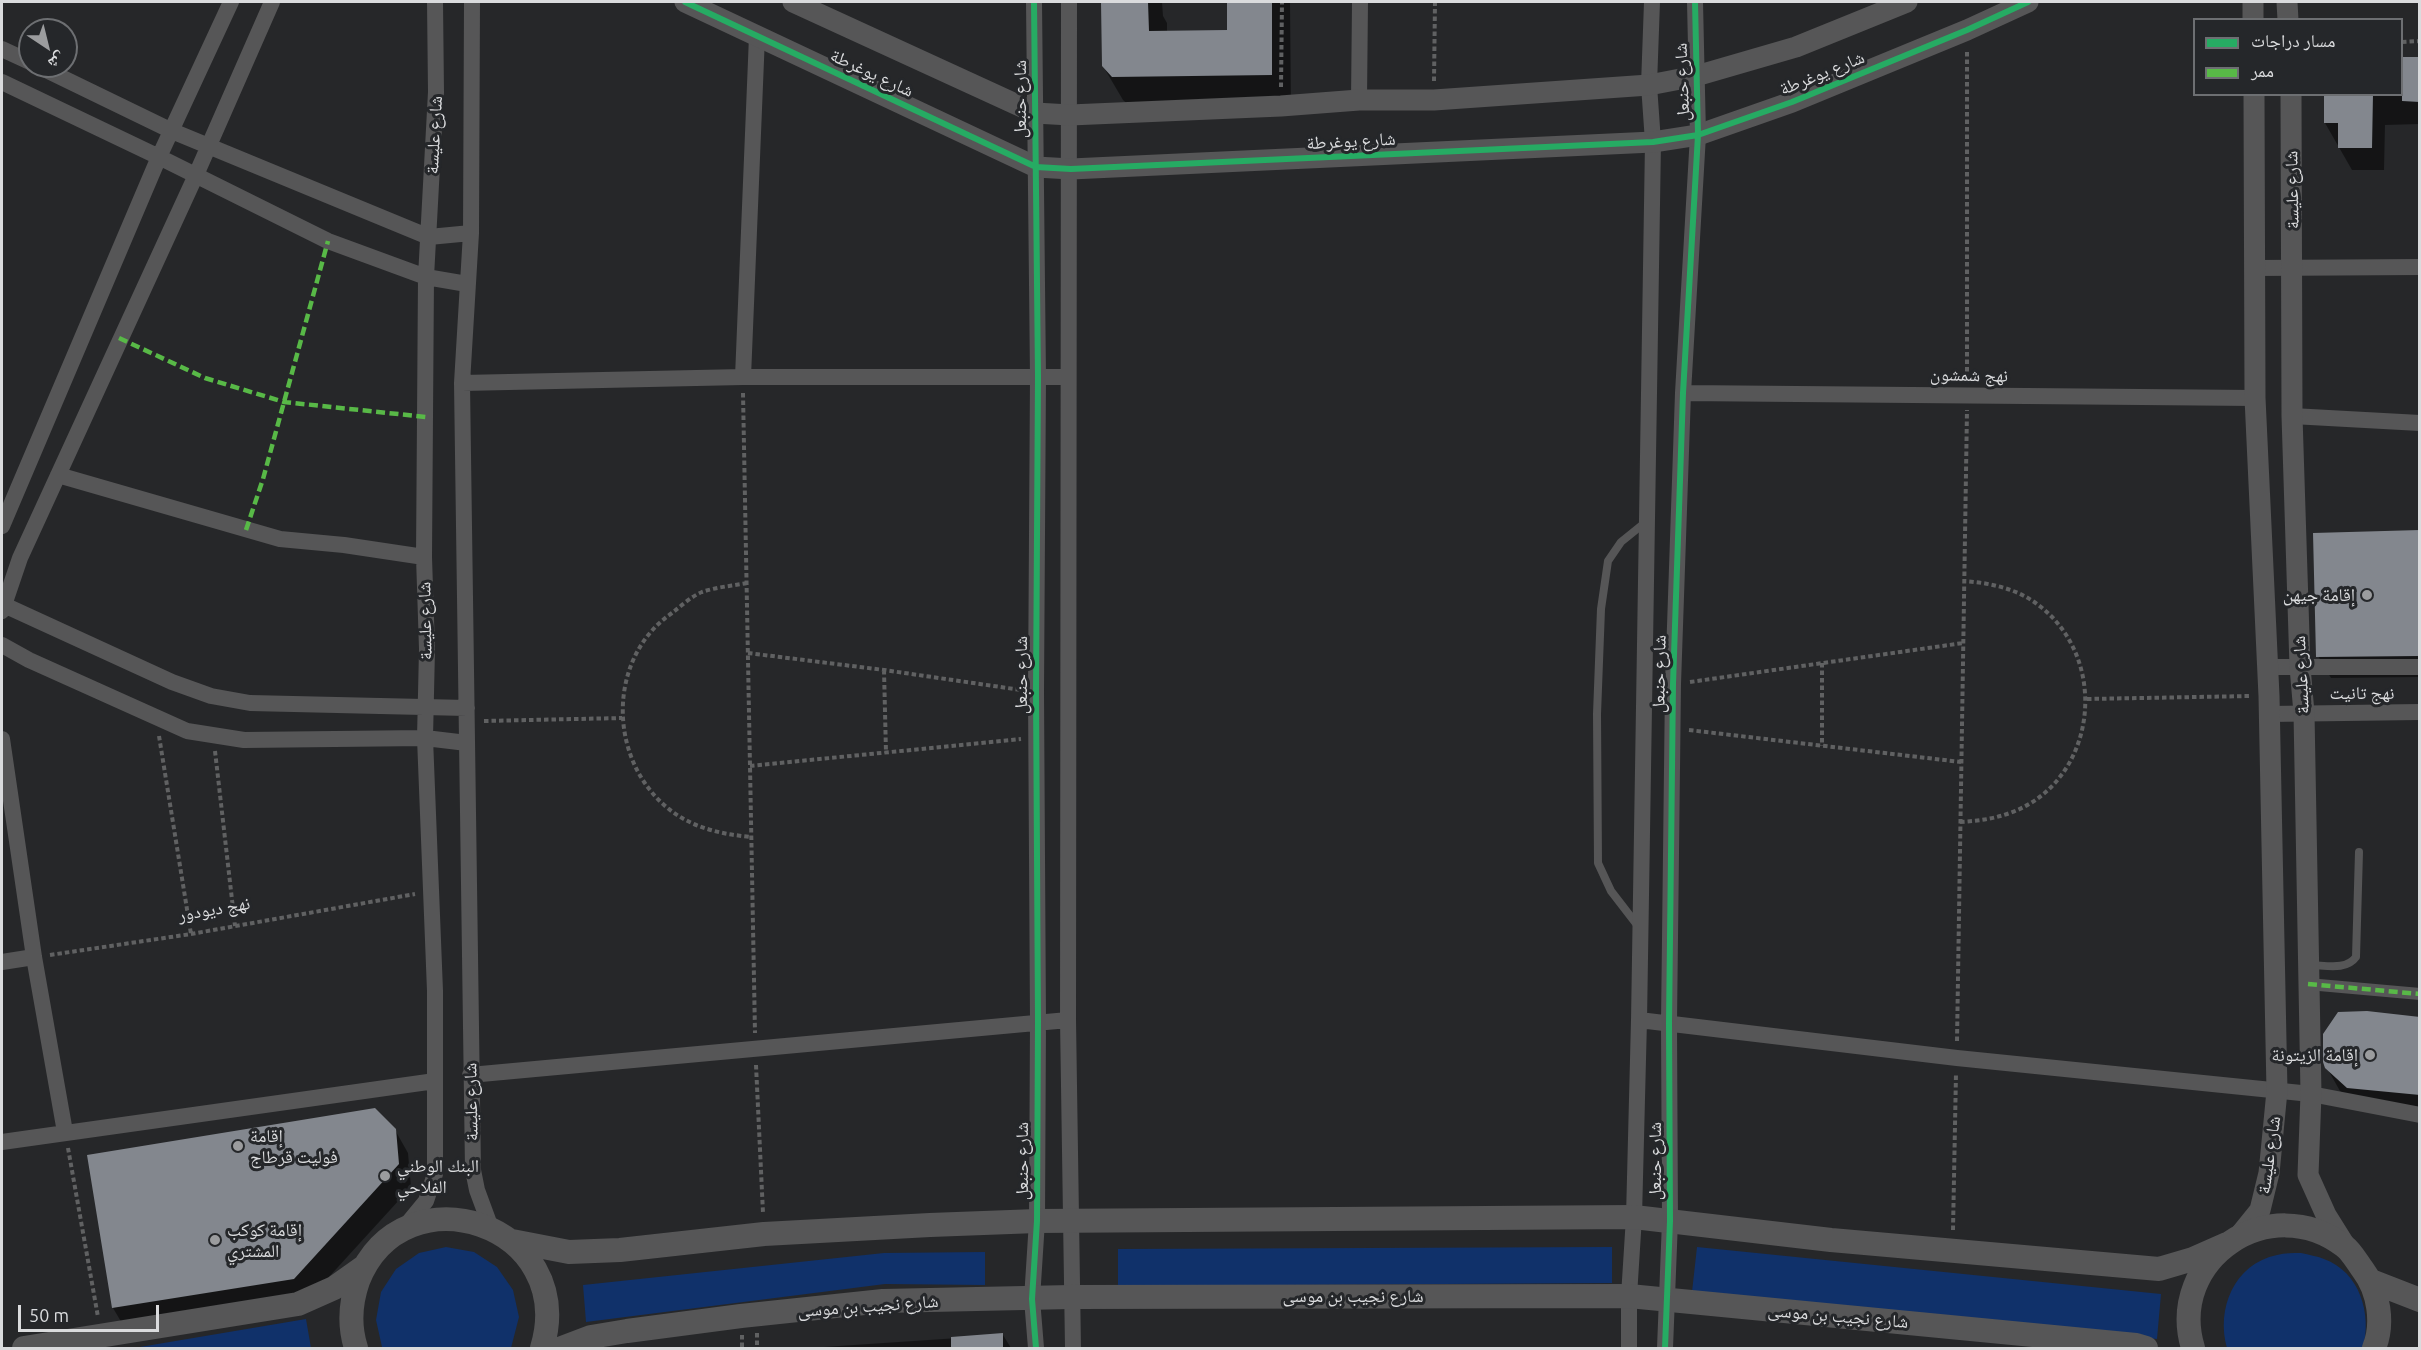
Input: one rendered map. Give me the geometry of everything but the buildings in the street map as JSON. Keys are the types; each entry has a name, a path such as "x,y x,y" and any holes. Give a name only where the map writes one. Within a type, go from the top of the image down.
{"main road":[{"path":"512,1241 569,1252 620,1250 764,1234 1037,1221 1634,1217 1953,1252 2160,1269 2193,1259 2260,1228 2283,1225 2306,1227 2327,1234 2346,1247 2371,1281 2379,1310 2377,1340 2374,1348"},
{"path":"24,1348 298,1304 334,1288 365,1266 381,1246 402,1230 431,1220 462,1219 491,1228 512,1241 529,1260 542,1282 547,1306 547,1332 542,1348"},
{"path":"2193,1348 2189,1323 2191,1301 2198,1279 2210,1260 2233,1240"},
{"path":"356,1348 351,1332 352,1298 365,1266"},
{"path":"2371,1281 2420,1300"},
{"name":"شارع نجيب بن موسى","path":"562,1348 591,1337 741,1316 883,1301 1071,1297 1629,1296 2034,1334 2146,1348"}],"street":[{"path":"2,526 159,157 231,2"},
{"path":"272,2 196,175 20,558 2,607 171,682 211,696 250,703 425,706 468,715"},
{"name":"شارع عليسة","path":"402,1230 426,1201 435,1174 432,891 425,738 427,649 424,557 426,277 436,92 435,2"},
{"name":"شارع عليسة","path":"472,2 471,233 462,383 471,1075 473,1170 477,1190 491,1228"},
{"name":"شارع يوغرطة","path":"685,2 1036,167 1071,169 1653,142 1698,135 1792,102 1967,30 2028,2"},
{"name":"شارع يوغرطة","path":"793,2 1035,113 1070,115 1281,106 1359,100 1434,99 1649,85 1696,76 1796,47 1907,2"},
{"name":"شارع حنبعل","path":"1034,2 1038,377 1036,692 1038,1021 1037,1221 1032,1299 1036,1348"},
{"path":"1069,2 1071,169 1068,377 1068,1020 1073,1348"},
{"path":"1359,100 1360,2"},
{"name":"شارع حنبعل","path":"1629,1348 1639,1020 1653,142 1649,85 1652,2"},
{"name":"شارع حنبعل","path":"1665,1348 1670,1221 1669,1023 1673,684 1683,393 1698,135 1695,2"},
{"path":"2253,2 2253,18"},
{"path":"2287,2 2288,18"},
{"path":"743,377 757,36"},
{"path":"2,49 18,56"},
{"path":"63,78 172,131 429,237 471,233"},
{"path":"2,82 328,241 426,277 467,284"},
{"name":"شارع عليسة","path":"2233,1240 2260,1210 2269,1173 2277,1091 2269,705 2255,398 2254,96"},
{"name":"شارع عليسة","path":"2290,96 2293,268 2292,416 2300,667 2304,713 2311,1094 2308,1175 2326,1215 2346,1247"},
{"path":"2256,268 2420,267"},
{"path":"462,383 743,377 1068,377"},
{"name":"نهج شمشون","path":"1683,393 2255,398"},
{"path":"2292,416 2420,423"},
{"path":"58,475 280,539 344,545 424,557"},
{"path":"2,645 29,660 187,731 255,740 425,738 467,743"},
{"path":"2266,667 2420,667"},
{"name":"نهج تانيت","path":"2269,705 2304,713 2420,712"},
{"path":"2,740 34,957 65,1132"},
{"path":"2,962 34,957"},
{"path":"2308,975 2420,994"},
{"path":"471,1075 1068,1020"},
{"path":"1639,1020 1957,1058 2311,1094 2420,1115"},
{"path":"2,1142 435,1081"}],"lane":[{"path":"1640,929 1611,891 1598,863 1597,714 1601,609 1608,561 1621,542 1647,521"},
{"path":"2308,975 2344,966 2353,962 2356,957 2358,852"}],"path":[{"path":"1281,2 1281,106"},
{"path":"1434,99 1435,2"},
{"path":"1953,1252 1967,394 1967,30"},
{"path":"2403,42 2420,41"},
{"path":"743,377 755,1048 764,1234"},
{"path":"1960,822 1987,820 2011,813 2033,801 2057,780 2072,759 2084,729 2087,699 2084,674 2077,652 2062,627 2041,606 2016,591 1988,583 1964,581"},
{"path":"747,583 701,592 655,624 633,657 624,685 622,718 629,754 642,779 663,804 694,825 721,834 751,837"},
{"path":"1673,684 1963,643"},
{"path":"748,653 1036,692"},
{"path":"1822,663 1822,746"},
{"path":"884,670 886,753"},
{"path":"2087,699 2269,705"},
{"path":"468,715 622,718"},
{"path":"156,717 190,934"},
{"path":"1673,728 1961,762"},
{"path":"214,736 235,926"},
{"path":"750,766 1036,737"},
{"path":"65,1132 101,1337"}],"shaded area":[{"path":"446,1247 474,1252 497,1267 513,1290 519,1317 511,1348 382,1347 376,1320 381,1292 396,1269 419,1253"},
{"path":"1612,1247 1612,1283 1118,1286 1118,1249"},
{"path":"1697,1247 2161,1294 2157,1339 1692,1292"},
{"path":"985,1252 985,1285 885,1284 586,1322 583,1285 884,1253"},
{"path":"2301,1253 2336,1265 2355,1284 2364,1308 2366,1322 2363,1348 2227,1348 2224,1318 2232,1290 2239,1278 2262,1260 2280,1254"},
{"path":"306,1319 311,1348 134,1348"}],"marked path":[{"path":"246,530 263,479 328,241"},
{"path":"119,338 205,378 284,402 426,417"},
{"path":"2308,984 2420,994"}],"cycle path":[{"path":"685,2 1036,167 1071,169 1653,142 1698,135 1792,102 1967,30 2028,2"},
{"path":"1034,2 1038,377 1036,692 1038,1021 1037,1221 1032,1299 1036,1348"},
{"path":"1665,1348 1670,1221 1669,1023 1673,684 1683,393 1698,135 1695,2"}],"place":[{"name":"إقامة جيهن","path":"2367,595"},
{"name":"إقامة الزيتونة","path":"2370,1055"},
{"name":"إقامة فوليت قرطاج","path":"238,1146"},
{"name":"البنك الوطني الفلاحي","path":"385,1176"},
{"name":"إقامة كوكب المشتري","path":"215,1240"}]}
